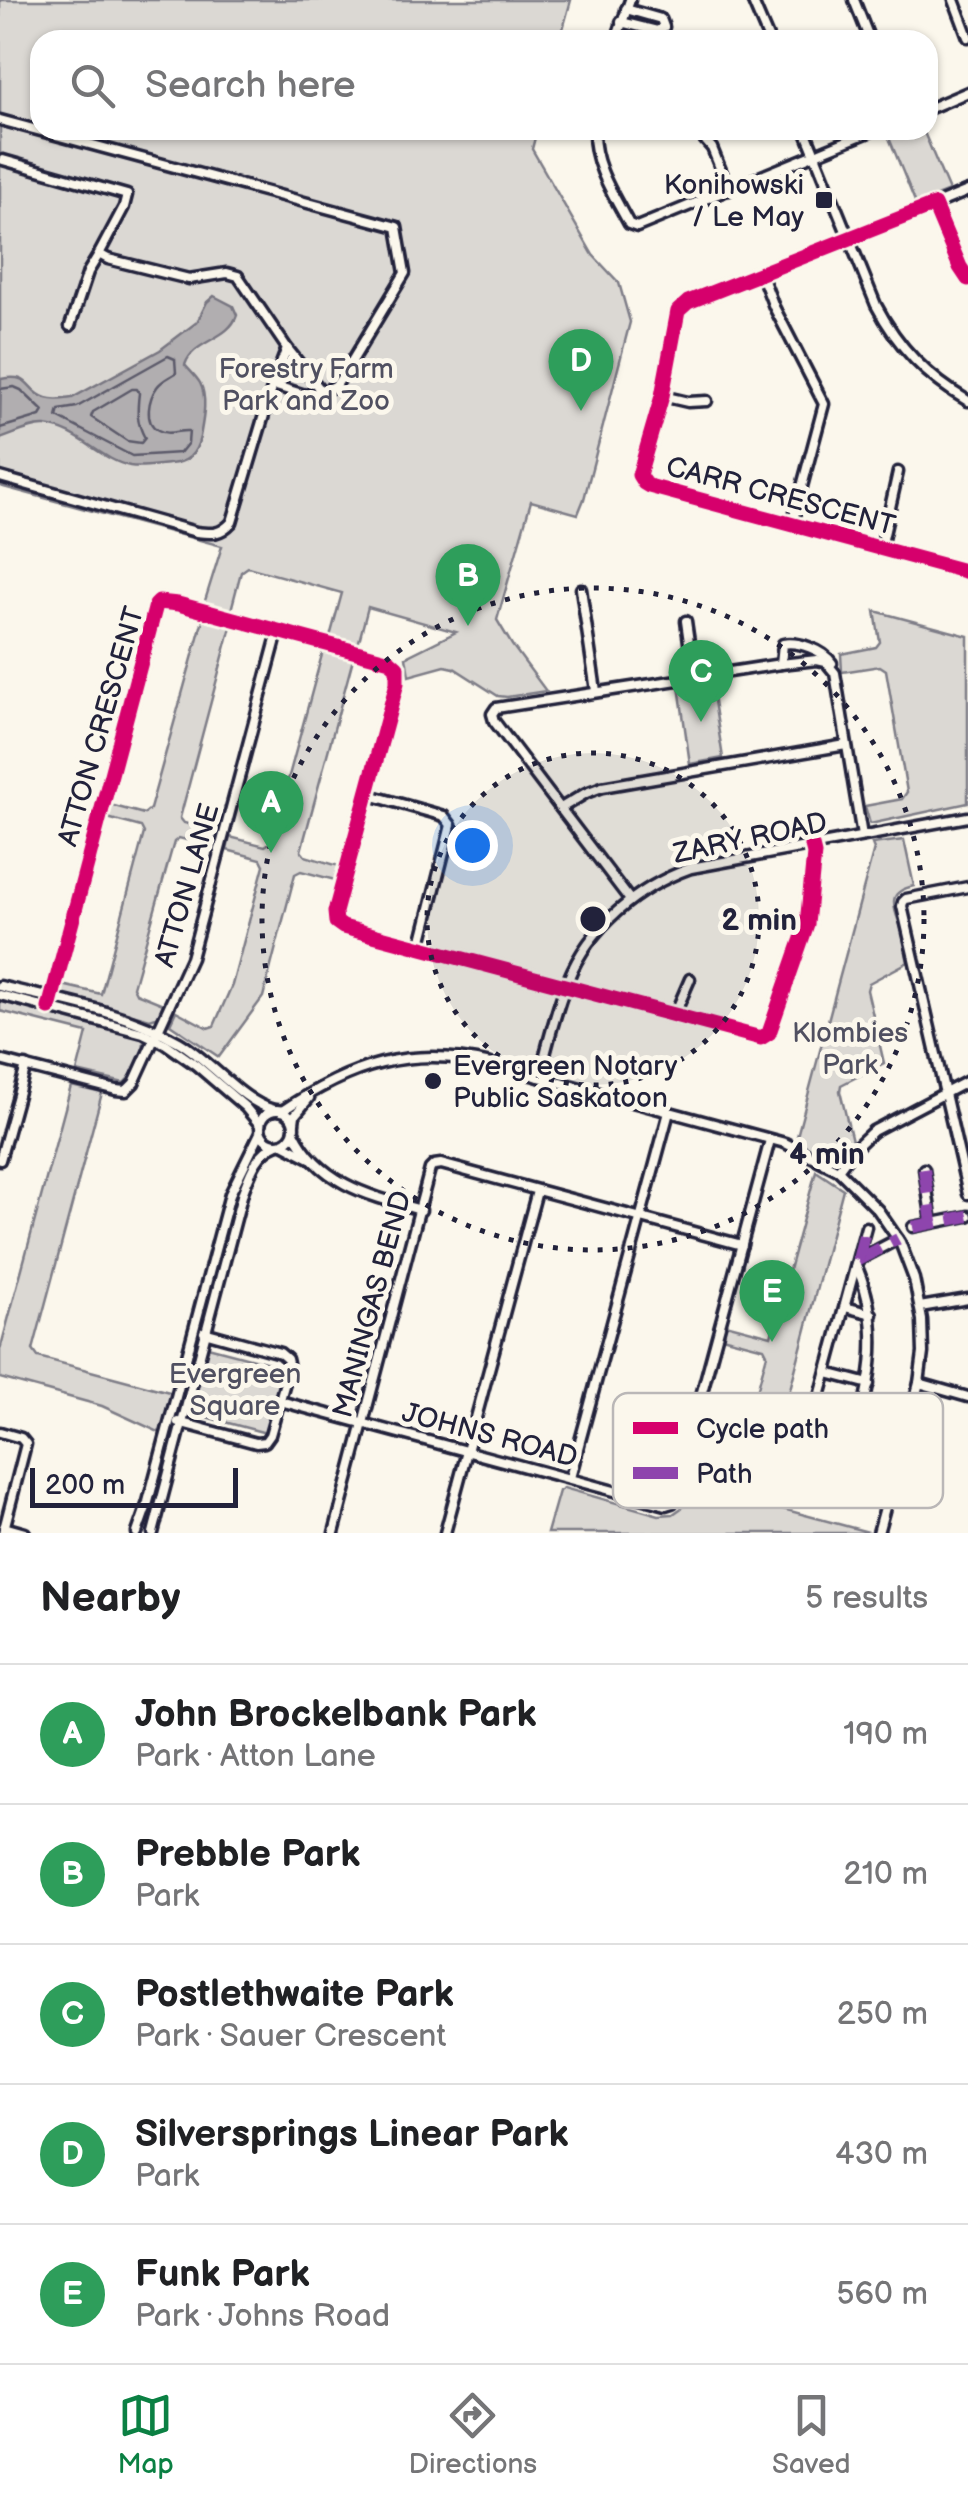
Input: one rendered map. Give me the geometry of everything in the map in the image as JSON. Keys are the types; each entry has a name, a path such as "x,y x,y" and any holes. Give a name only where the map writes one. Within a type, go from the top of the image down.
{"street":[{"path":"752,0 765,30"},
{"path":"854,0 866,30"},
{"path":"954,0 968,36"},
{"path":"619,30 628,5 661,19 664,27 658,30"},
{"path":"621,22 652,30"},
{"path":"938,105 968,92"},
{"path":"0,120 30,128"},
{"path":"74,140 397,227 404,274 343,376 335,386 305,395 273,385"},
{"path":"594,140 599,166 633,226 642,226 851,140"},
{"path":"705,140 730,190"},
{"path":"810,140 876,305 896,340 924,370 968,401"},
{"path":"3,160 127,195 124,208 88,272 70,326"},
{"name":"CARR CRESCENT","path":"968,191 682,306 639,475 644,484 968,572"},
{"path":"934,205 968,279"},
{"path":"100,254 189,279 238,276 322,392"},
{"path":"760,273 824,404 792,524"},
{"path":"0,477 196,532 224,531 232,522 287,348"},
{"path":"662,396 688,402 707,401"},
{"path":"881,548 898,472"},
{"path":"580,589 596,691"},
{"name":"ATTON CRESCENT","path":"50,1004 159,602 169,601 390,661 398,667 397,683 335,912 336,922 343,927 762,1038 769,1033 807,924 812,846"},
{"path":"686,621 694,677"},
{"name":"ATTON LANE","path":"26,1066 126,1091 134,1083 191,958 278,632"},
{"path":"781,664 784,644 790,642 831,660 862,836"},
{"path":"630,900 494,722 492,714 496,708 781,664 817,660 834,668"},
{"path":"561,808 602,787 846,745"},
{"path":"366,794 444,816 452,825 420,948"},
{"name":"ZARY ROAD","path":"538,1078 574,966 595,934 630,900 691,868 968,817"},
{"path":"968,887 902,902 968,1194"},
{"path":"674,1016 690,979"},
{"path":"0,986 157,1036 196,1053 258,1104 292,1118 314,1160"},
{"path":"0,995 50,1004"},
{"path":"157,1036 250,1111 266,1141 294,1148 359,1192 421,1210"},
{"path":"136,1533 171,1420 230,1194 264,1115 353,1072 414,1056 472,1060 669,1112 795,1147 838,1170 870,1201 898,1239 914,1279 920,1306 922,1353 915,1393"},
{"path":"0,1060 26,1066 0,1160"},
{"path":"838,1170 873,1130 968,1081"},
{"path":"153,1533 242,1192 257,1161 269,1147 291,1138 295,1115 314,1093"},
{"path":"570,1478 669,1112"},
{"name":"JOHNS ROAD","path":"702,1393 770,1140"},
{"name":"MANINGAS BEND","path":"334,1533 434,1165 742,1246"},
{"path":"924,1169 932,1222"},
{"path":"445,1533 537,1191"},
{"path":"914,1226 968,1216"},
{"path":"822,1393 866,1227"},
{"path":"857,1262 898,1239"},
{"path":"857,1262 872,1314 874,1341 867,1393"},
{"path":"920,1306 968,1299"},
{"path":"845,1307 872,1314"},
{"path":"171,1420 261,1443 270,1435 289,1368 284,1355 195,1330"},
{"path":"827,1373 869,1384"},
{"path":"918,1383 968,1397"},
{"name":"JOHNS ROAD","path":"280,1400 613,1490"},
{"path":"0,1432 21,1438 26,1444 3,1529 24,1533"},
{"path":"878,1533 885,1508"}],"green space":[{"name":"Forestry Farm Park and Zoo","path":"0,0 571,0 563,30 30,30 30,140 534,140 532,149 593,255 619,283 630,322 578,514 531,501 497,620 546,691 498,696 445,666 409,676 406,657 456,632 368,607 358,645 330,637 342,593 248,567 241,572 231,610 204,604 222,546 0,486"},
{"path":"890,140 927,140 949,191 916,204"},
{"path":"875,611 968,636 968,803 870,824 865,806 902,799 907,792 886,670 880,666 842,672 841,654 876,647 880,642"},
{"path":"205,612 233,619 180,818 184,823 225,834 221,849 179,838 174,842 133,987 136,993 163,1004 159,1016 150,1019 60,994 62,985 101,994 144,833 141,827 100,816 103,803 144,814 150,809"},
{"path":"323,651 353,659 301,851 305,856 339,866 335,880 301,871 295,874 263,997 219,1057 170,1024 176,1011 208,1028 214,1026 232,985 264,865 261,859 227,850 230,837 265,846 271,842"},
{"path":"711,682 723,758 690,764 679,686"},
{"name":"Klombies Park","path":"904,840 914,886 900,891 894,903 908,962 869,983 867,990 884,1063 841,1085 854,1149 843,1165 796,1140 874,849 872,844"},
{"path":"0,999 138,1036 144,1040 138,1063 124,1083 77,1072 87,1033 0,1011"},
{"path":"71,1086 102,1093 33,1350 38,1357 173,1393 163,1434 102,1406 0,1378 0,1350"},
{"path":"816,1171 843,1189 789,1393 756,1393 767,1354 764,1348 718,1336 722,1323 771,1336"},
{"name":"Evergreen Square","path":"204,1346 284,1367 266,1433 187,1412"},
{"path":"564,1488 613,1502 613,1508 673,1514 682,1508 779,1508 872,1533 547,1533 559,1491"}],"water":[{"path":"214,296 233,306 237,315 227,330 195,350 185,365 200,383 204,402 198,443 186,460 130,466 68,433 45,426 0,439 1,379 19,378 46,398 72,398 160,350 197,322"}],"marked path":[{"path":"924,1169 932,1222"},
{"path":"913,1227 968,1216"},
{"path":"858,1260 866,1227"},
{"path":"858,1260 898,1239"}],"cycle path":[{"path":"968,279 934,205 688,302 678,311 662,396 639,475 649,486 968,572"},
{"path":"49,1008 159,602 390,661 397,667 397,683 335,912 336,922 343,927 761,1038 769,1033 807,924 812,846"}],"place":[{"name":"Konihowski / Le May","path":"824,200"},
{"name":"Silversprings Linear Park","path":"581,411"},
{"name":"Prebble Park","path":"468,626"},
{"name":"Postlethwaite Park","path":"701,722"},
{"name":"John Brockelbank Park","path":"271,853"},
{"name":"Evergreen Notary Public Saskatoon","path":"433,1081"},
{"name":"Funk Park","path":"772,1342"}]}
